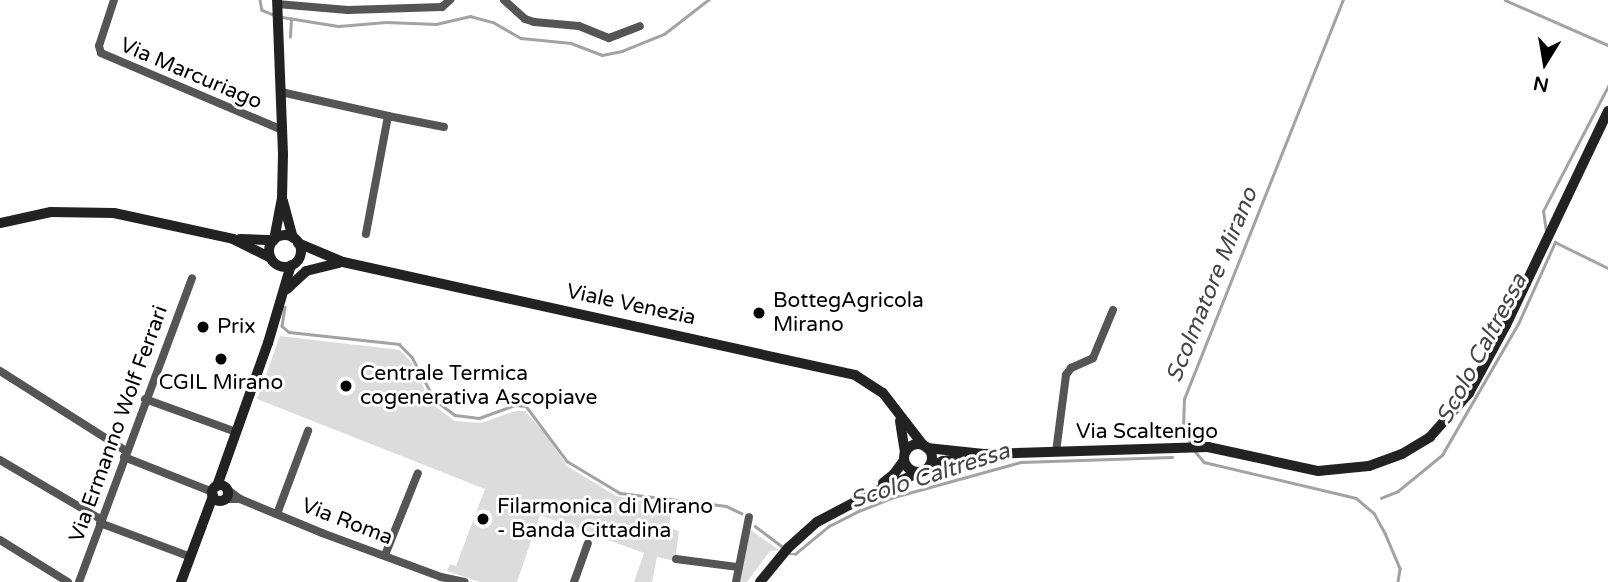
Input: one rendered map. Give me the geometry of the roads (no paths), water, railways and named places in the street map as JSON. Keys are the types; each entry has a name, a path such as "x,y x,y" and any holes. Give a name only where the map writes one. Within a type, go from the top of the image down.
{"main road":[{"path":"277,5 282,198 269,249 280,300"},
{"name":"Via Scaltenigo","path":"929,467 943,461 984,454 1208,447 1297,468 1337,471 1378,464 1416,447 1444,424 1468,393 1506,325 1608,111"},
{"path":"181,582 206,514 219,492 222,473 268,343 292,264 300,253 282,198"},
{"path":"0,223 51,212 99,212 233,239 273,240 283,235 296,240"},
{"path":"233,239 273,260 292,264"},
{"name":"Viale Venezia","path":"296,240 343,262 844,372 876,387 925,447"},
{"path":"280,300 300,274 343,262"},
{"name":"Viale Venezia","path":"292,264 343,262"},
{"path":"897,411 903,432 904,456 910,470 918,472"},
{"path":"760,582 772,564 809,529 870,494 929,467 932,460 925,447 913,445 894,474 870,494"},
{"name":"Via Scaltenigo","path":"925,447 984,454"}],"street":[{"name":"Via Marcuriago","path":"114,0 99,46 101,53 282,130"},
{"path":"277,5 348,10 377,4 442,7 450,0"},
{"path":"504,0 525,19 579,26 609,38 640,26"},
{"path":"281,92 444,127"},
{"path":"366,234 388,116"},
{"name":"Via Ermanno Wolf Ferrari","path":"79,582 191,278"},
{"path":"1056,452 1066,375 1071,368 1093,358 1113,310"},
{"name":"Via Roma","path":"0,371 125,454 444,580 464,582"},
{"path":"145,399 236,432"},
{"path":"277,514 309,431"},
{"path":"0,460 101,521 191,557"},
{"path":"385,555 418,473"},
{"path":"736,582 749,517"},
{"path":"0,540 68,582"},
{"path":"574,582 587,543"},
{"path":"676,559 738,567"}],"waterway":[{"path":"260,0 262,10 272,14"},
{"path":"282,17 339,26 386,22 436,24 470,16 493,22 521,38 571,43 602,55 622,51 664,34 708,0"},
{"name":"Scolmatore Mirano","path":"1191,445 1183,427 1184,399 1343,0"},
{"path":"1505,0 1608,45"},
{"name":"Scolo Caltressa","path":"290,37 291,19"},
{"path":"1546,232 1543,211 1608,86"},
{"name":"Scolo Caltressa","path":"1381,498 1398,491 1442,455 1518,324 1555,242 1608,268"},
{"name":"Scolo Caltressa","path":"285,307 282,326 289,332 399,344 412,357 435,400 455,415 479,418 515,405 526,406 567,461 620,493 726,506 741,513"},
{"name":"Scolmatore Mirano","path":"1194,450 1204,462 1356,498 1374,513 1385,533 1400,569 1398,582"},
{"name":"Scolo Caltressa","path":"790,554 795,554 829,526 894,497 1021,462 1172,457"},
{"name":"Scolo Caltressa","path":"755,526 782,546"}],"place":[{"name":"BottegAgricola Mirano","path":"759,313"},
{"name":"Prix","path":"203,327"},
{"name":"CGIL Mirano","path":"221,359"},
{"name":"Centrale Termica cogenerativa Ascopiave","path":"346,386"},
{"name":"Filarmonica di Mirano - Banda Cittadina","path":"483,519"}]}
